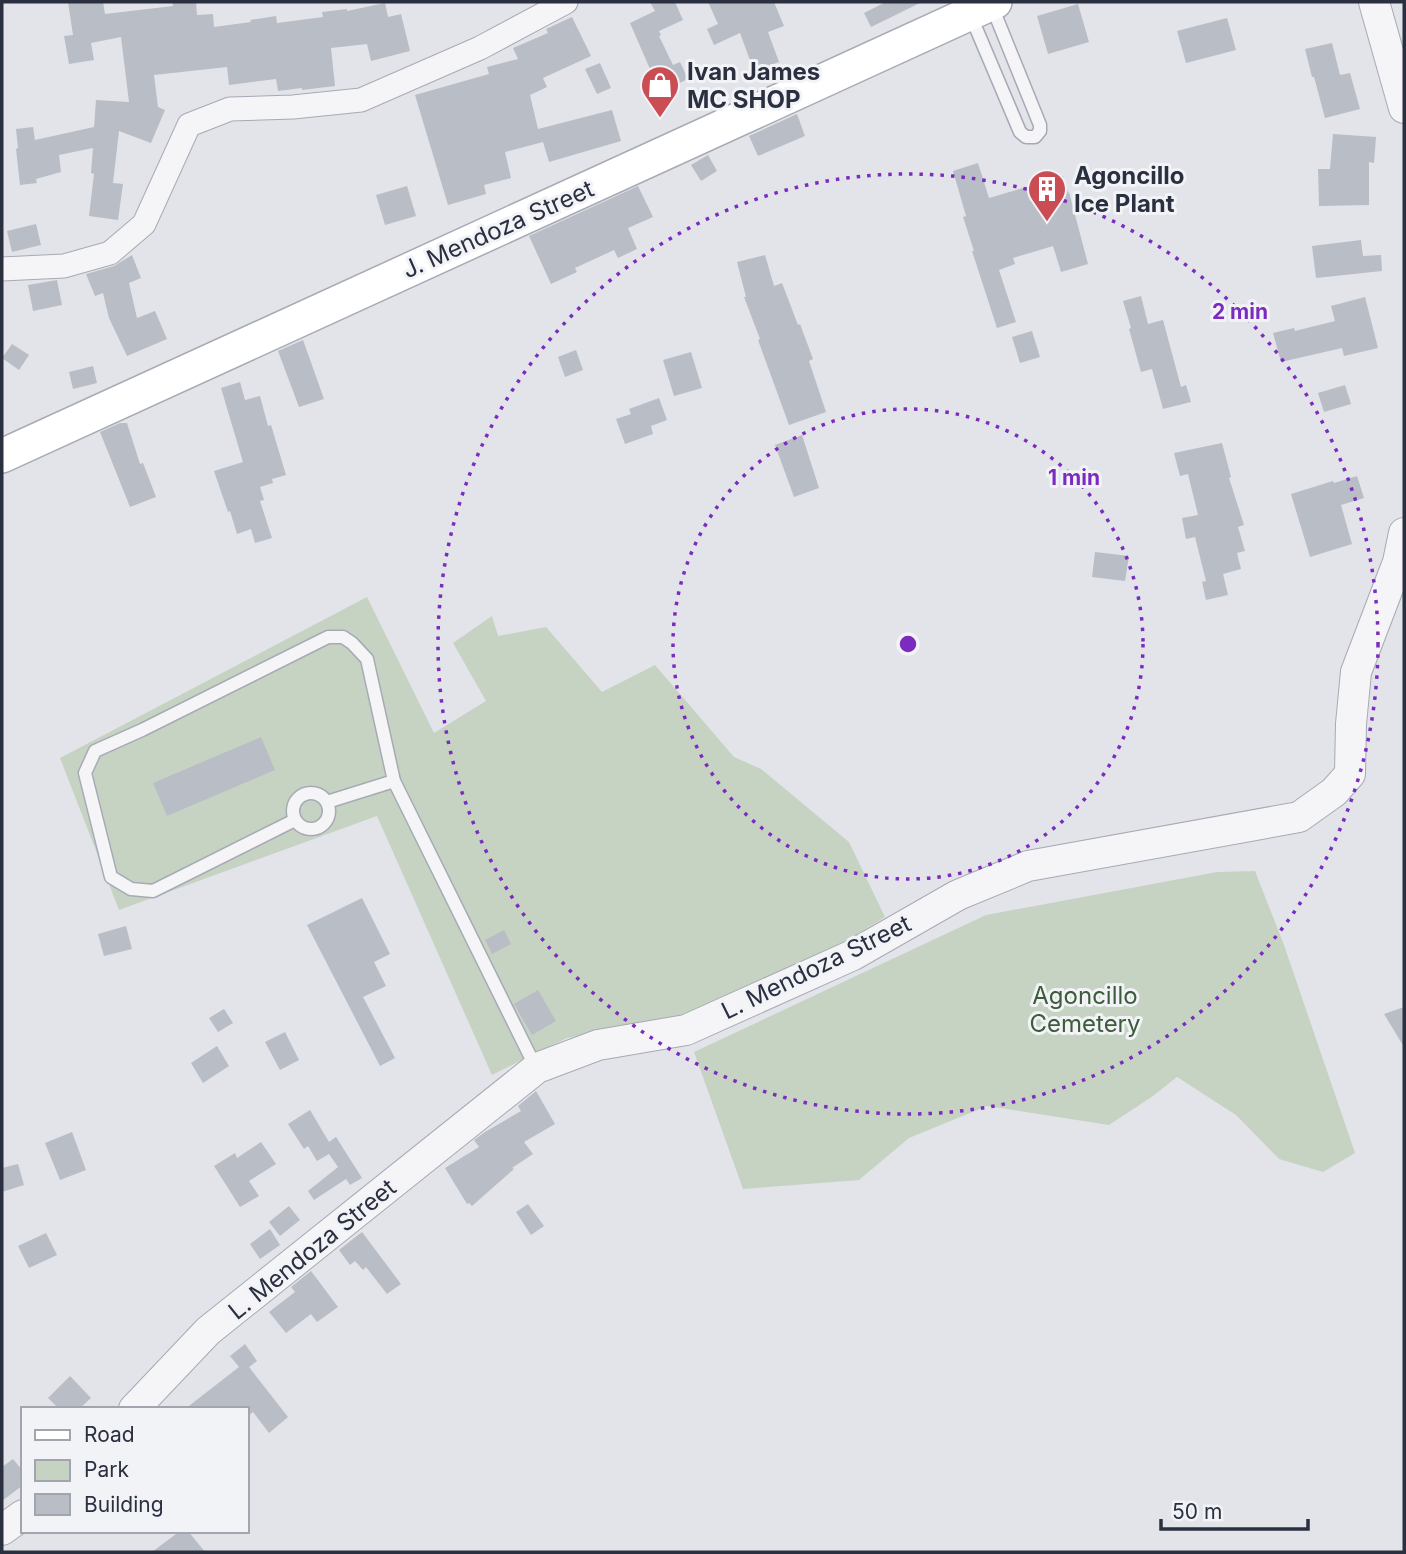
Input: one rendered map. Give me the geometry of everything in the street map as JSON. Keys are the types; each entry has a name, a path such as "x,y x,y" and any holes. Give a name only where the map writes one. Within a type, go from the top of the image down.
{"main road":[{"name":"J. Mendoza Street","path":"2,456 985,6"}],"street":[{"path":"2,269 64,265 110,253 144,224 188,125 230,109 293,107 361,100 480,47 566,2"},
{"path":"1374,2 1404,108"},
{"name":"L. Mendoza Street","path":"136,1407 208,1331 537,1068 598,1045 686,1030 853,955 958,895 1028,866 1299,817 1334,792 1350,774 1356,672 1401,561 1404,533"},
{"path":"2,1530 21,1516"}],"lane":[{"path":"985,6 1040,125 1041,131 1035,137 1026,137 1020,132 985,6"},
{"path":"295,820 153,891 131,889 111,877 85,773 95,751 328,637 343,637 367,659 394,781 537,1068"},
{"path":"327,802 394,781"},
{"path":"307,793 319,794 327,802 330,813 324,823 314,829 303,828 295,820 293,809 298,798 307,793"}],"green space":[{"path":"367,597 434,733 486,701 453,643 492,616 498,636 546,627 602,692 655,665 734,757 761,769 849,842 885,917 819,958 676,1018 567,1038 492,1075 377,816 119,910 60,758"},
{"name":"Agoncillo Cemetery","path":"1255,871 1284,945 1355,1153 1323,1172 1279,1159 1236,1115 1177,1077 1109,1125 987,1106 909,1138 859,1180 743,1189 694,1052 986,915 1217,872"}],"building":[{"path":"68,2 103,2 105,14 173,6 172,2 196,2 197,15 213,14 214,27 276,16 277,23 323,17 322,12 347,11 385,3 388,17 401,14 410,51 371,61 367,44 331,48 335,86 302,90 278,91 276,79 229,85 227,67 154,75 158,107 165,110 151,143 119,131 113,183 123,184 118,220 89,216 94,174 91,173 93,148 59,155 61,172 36,179 37,183 20,185 16,149 16,129 33,127 35,140 94,127 96,100 129,102 121,37 91,43 94,60 69,64 64,36 73,35"},
{"path":"650,2 675,2 683,20 659,31 659,36 673,65 680,62 688,79 660,92 630,23 655,11"},
{"path":"708,2 774,2 784,26 768,32 779,62 754,71 740,33 714,45 707,29 718,24"},
{"path":"886,2 922,2 871,27 864,13"},
{"path":"1078,4 1089,42 1048,54 1037,16"},
{"path":"572,17 591,56 543,78 547,87 530,95 538,129 612,110 621,141 549,162 543,142 505,152 511,178 484,185 486,194 448,205 415,95 489,74 487,67 518,59 513,48 548,33 546,29"},
{"path":"1227,18 1236,50 1186,63 1177,31"},
{"path":"1332,43 1340,75 1350,73 1360,109 1325,118 1305,49"},
{"path":"600,63 611,88 597,94 585,69"},
{"path":"797,114 805,136 758,156 749,136"},
{"path":"1333,134 1376,137 1374,163 1369,162 1369,205 1319,206 1318,169 1330,169"},
{"path":"708,155 717,171 701,181 691,165"},
{"path":"978,163 989,198 1063,176 1088,264 1061,272 1053,246 1013,258 1015,264 999,270 1016,322 997,328 972,251 963,217 966,216 953,171"},
{"path":"407,186 416,216 385,225 376,195"},
{"path":"638,186 653,217 628,228 637,249 618,258 614,250 575,268 577,272 551,284 529,236"},
{"path":"36,224 41,245 12,252 7,231"},
{"path":"1361,240 1363,256 1381,255 1382,271 1316,278 1312,246"},
{"path":"132,255 141,278 129,283 137,318 155,311 167,339 127,356 109,318 103,293 95,296 86,274 114,266"},
{"path":"765,255 774,286 782,283 798,325 800,324 813,359 809,361 826,412 789,425 744,297 737,262"},
{"path":"57,280 62,305 33,311 28,285"},
{"path":"1141,296 1148,324 1163,320 1181,387 1186,385 1191,402 1163,409 1152,369 1141,372 1123,301"},
{"path":"1365,297 1378,348 1344,356 1342,348 1281,362 1273,333 1294,328 1295,331 1335,321 1331,306"},
{"path":"1032,331 1040,357 1020,363 1012,337"},
{"path":"303,340 324,399 299,407 278,351"},
{"path":"12,344 29,355 19,370 2,358"},
{"path":"576,350 583,370 565,377 558,357"},
{"path":"691,352 702,388 674,396 663,360"},
{"path":"93,366 97,383 73,389 69,372"},
{"path":"240,382 245,400 260,396 286,475 272,479 273,483 260,487 264,500 260,501 272,538 255,543 251,529 237,534 214,471 243,462 221,388"},
{"path":"1345,385 1351,404 1324,412 1318,393"},
{"path":"659,398 667,420 651,426 653,434 625,444 616,419 631,414 629,409"},
{"path":"120,423 127,423 140,464 143,463 156,497 130,507 100,432"},
{"path":"802,435 819,488 794,497 775,445"},
{"path":"1222,443 1231,477 1229,478 1244,525 1238,527 1245,551 1237,553 1241,569 1223,574 1228,595 1206,600 1202,582 1206,581 1195,537 1186,539 1182,518 1198,515 1188,474 1180,476 1174,453"},
{"path":"1357,476 1364,498 1341,505 1352,544 1310,557 1291,494"},
{"path":"1095,552 1129,556 1125,581 1092,577"},
{"path":"261,737 275,770 167,816 153,783"},
{"path":"362,898 390,954 374,962 386,986 363,997 395,1058 380,1066 307,925"},
{"path":"126,926 132,949 104,956 98,934"},
{"path":"504,930 511,944 492,954 485,940"},
{"path":"538,990 556,1021 532,1035 514,1004"},
{"path":"1404,1007 1404,1047 1384,1014"},
{"path":"224,1009 233,1023 218,1032 209,1018"},
{"path":"285,1032 299,1060 280,1070 265,1042"},
{"path":"217,1046 229,1066 203,1083 191,1063"},
{"path":"536,1091 555,1124 524,1142 533,1154 512,1168 514,1169 472,1206 467,1204 445,1168 479,1147 474,1140 521,1111 518,1106"},
{"path":"310,1110 329,1142 336,1137 362,1178 350,1185 346,1179 314,1200 308,1191 338,1167 329,1154 317,1161 308,1146 304,1149 288,1124"},
{"path":"72,1132 86,1170 60,1180 45,1143"},
{"path":"261,1142 276,1164 249,1181 259,1196 240,1207 214,1166 235,1153 237,1158"},
{"path":"18,1164 24,1185 2,1192 2,1168"},
{"path":"528,1204 544,1226 531,1235 516,1212"},
{"path":"289,1206 300,1220 280,1236 269,1222"},
{"path":"270,1229 280,1245 260,1259 250,1244"},
{"path":"362,1232 401,1284 387,1294 366,1267 363,1270 355,1261 350,1265 339,1250"},
{"path":"46,1233 57,1255 29,1268 18,1246"},
{"path":"311,1271 338,1307 317,1322 311,1314 286,1333 269,1312 295,1292 291,1287"},
{"path":"245,1344 257,1361 249,1367 288,1417 269,1433 253,1412 248,1416 248,1407 188,1407 239,1367 230,1356"},
{"path":"70,1376 91,1398 81,1407 57,1407 48,1398"},
{"path":"13,1459 21,1469 21,1487 2,1501 2,1467"},
{"path":"177,1533 190,1533 205,1552 152,1552"}],"place":[{"name":"Ivan James MC SHOP","path":"660,119"},
{"name":"Agoncillo Ice Plant","path":"1047,223"}]}
